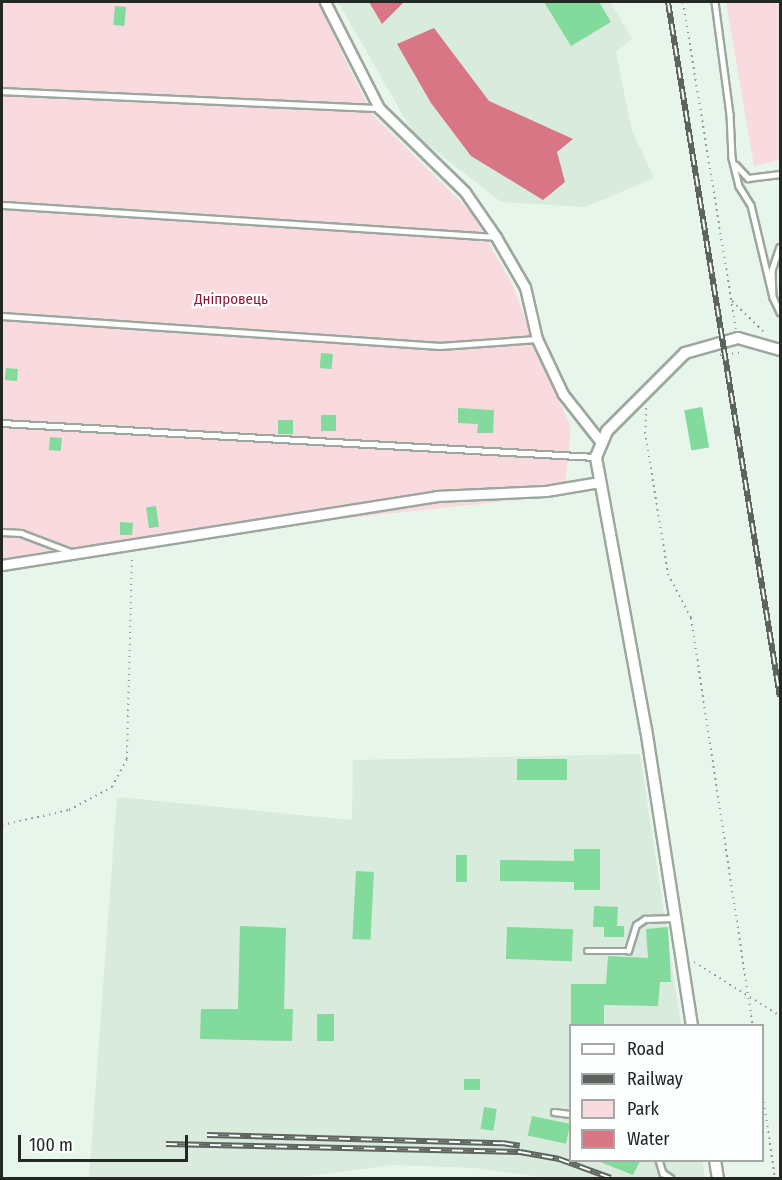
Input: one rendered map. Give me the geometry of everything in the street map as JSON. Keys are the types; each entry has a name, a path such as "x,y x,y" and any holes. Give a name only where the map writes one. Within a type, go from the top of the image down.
{"street":[{"path":"326,2 379,108 465,192 496,237 525,287 537,339 563,394 600,441"},
{"path":"692,1024 673,918 646,730 596,457 600,441 685,353 738,338 778,349"},
{"path":"2,565 74,553 132,547 435,496 546,491 599,482"},
{"path":"715,1162 718,1179"}],"lane":[{"path":"715,2 730,114 732,158 739,186 751,205 773,297 780,312"},
{"path":"2,91 379,108"},
{"path":"732,158 748,178 780,174"},
{"path":"2,205 496,237"},
{"path":"773,297 772,270 780,248"},
{"path":"2,316 440,346 537,339"},
{"path":"2,423 596,457"},
{"path":"2,532 21,533 74,553"},
{"path":"587,951 628,951 636,925 645,919 673,918"},
{"path":"554,1112 569,1114"},
{"path":"658,1162 663,1173 671,1179"}],"path":[{"path":"683,2 738,338"},
{"path":"730,298 778,349"},
{"path":"715,356 754,351"},
{"path":"647,393 645,432 668,574 691,618 753,1024"},
{"path":"2,825 69,810 112,787 126,759 132,547"},
{"path":"679,952 750,1000 780,1016"},
{"path":"764,1104 775,1179"}],"shaded area":[{"path":"338,2 610,2 632,39 616,52 632,131 654,178 585,207 501,202 414,134"},
{"path":"640,754 681,1024 569,1024 569,1162 702,1162 705,1178 549,1178 474,1168 392,1165 297,1178 89,1178 117,797 352,820 353,760"}],"green space":[{"name":"Дніпровець","path":"2,2 318,2 371,113 471,212 513,286 539,357 571,427 564,495 78,547 2,560"},
{"path":"726,2 780,2 780,160 754,166"}],"water":[{"path":"369,2 404,2 382,24"},
{"path":"434,28 489,101 573,139 557,152 565,182 543,200 471,156 431,103 397,44"}],"building":[{"path":"544,2 599,2 611,22 571,46"},
{"path":"115,6 126,7 124,26 113,25"},
{"path":"321,353 333,354 332,369 320,368"},
{"path":"6,368 18,369 17,381 5,380"},
{"path":"702,407 709,447 691,451 684,410"},
{"path":"458,408 494,410 493,433 477,433 478,424 458,423"},
{"path":"321,415 336,415 336,431 321,431"},
{"path":"278,420 293,420 293,434 278,434"},
{"path":"50,437 62,438 61,451 49,450"},
{"path":"156,506 159,527 149,528 146,507"},
{"path":"120,522 133,523 132,535 120,535"},
{"path":"517,759 567,759 567,780 517,780"},
{"path":"574,849 600,849 600,890 574,890 574,882 500,881 500,860 574,861"},
{"path":"456,855 467,855 467,882 456,882"},
{"path":"356,871 374,872 370,940 352,939"},
{"path":"594,906 618,907 617,926 624,926 624,937 604,937 604,927 593,927"},
{"path":"240,926 286,928 284,1009 293,1009 292,1041 200,1039 201,1009 238,1009"},
{"path":"507,927 573,929 572,961 506,959"},
{"path":"668,927 671,982 660,982 658,1006 604,1005 604,1024 571,1024 571,984 606,984 608,956 648,958 646,929"},
{"path":"317,1014 334,1014 334,1041 317,1041"},
{"path":"464,1079 480,1079 480,1090 464,1090"},
{"path":"484,1107 497,1109 493,1131 481,1129"},
{"path":"532,1116 569,1124 566,1144 528,1136"},
{"path":"600,1162 640,1162 633,1175"}],"railway":[{"path":"668,2 780,697"},
{"path":"207,1135 502,1143 520,1146"},
{"path":"166,1144 520,1152 559,1159 611,1178"}]}
